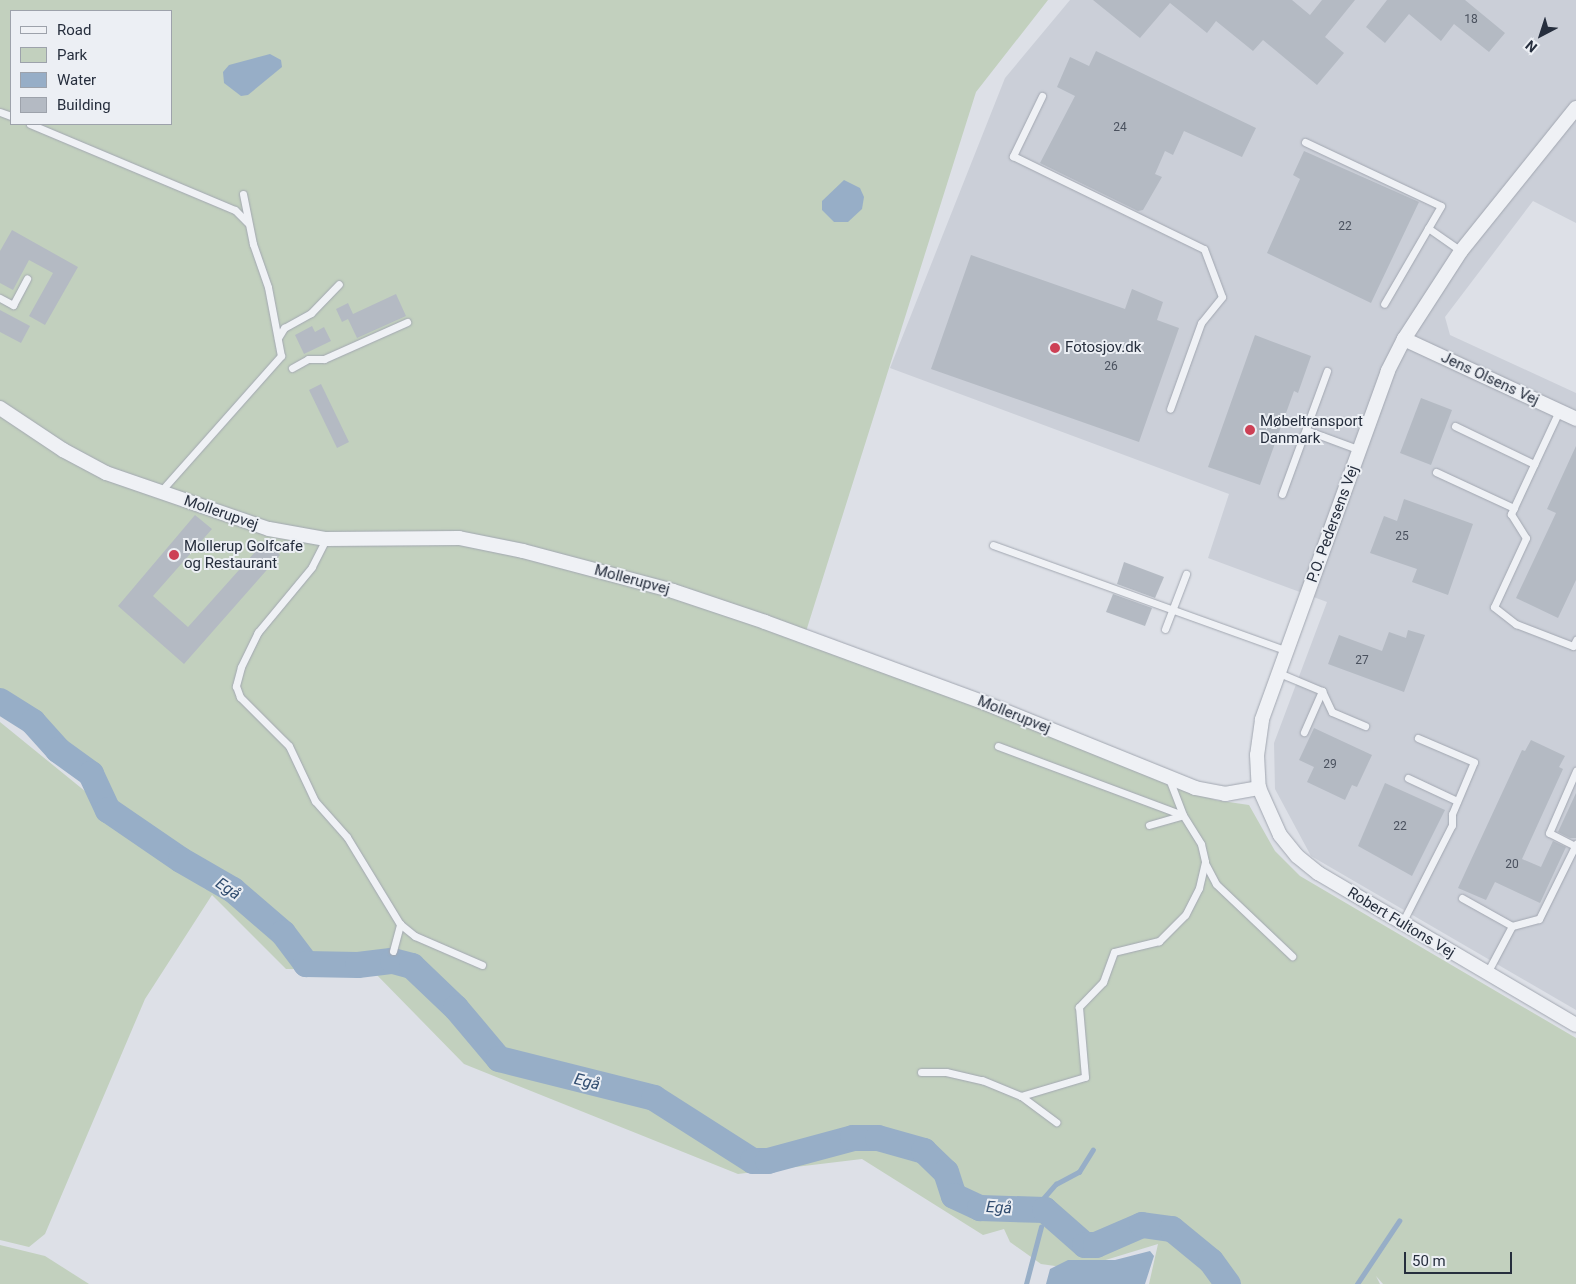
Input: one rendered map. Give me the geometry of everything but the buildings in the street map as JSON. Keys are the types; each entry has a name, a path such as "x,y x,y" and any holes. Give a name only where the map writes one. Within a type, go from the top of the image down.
{"street":[{"name":"P.O. Pedersens Vej","path":"1259,788 1257,755 1262,720 1388,371 1404,339 1461,251 1576,108"},
{"name":"Jens Olsens Vej","path":"1404,339 1576,419"},
{"name":"Mollerupvej","path":"0,408 63,450 106,473 268,529 326,539 459,538 523,550 672,591 985,703 1169,778 1225,794 1259,788"},
{"name":"Robert Fultons Vej","path":"1259,788 1280,835 1297,856 1318,873 1576,1025"}],"lane":[{"path":"1042,96 1013,156 1204,250 1222,297 1201,323 1170,409"},
{"path":"32,125 235,210 249,226"},
{"path":"1305,142 1441,206 1384,304"},
{"path":"161,492 281,356 268,287 249,226 243,194"},
{"path":"1428,228 1461,251"},
{"path":"0,298 13,305 27,280"},
{"path":"278,338 284,328 311,313 339,284"},
{"path":"292,368 308,359 324,359 407,322"},
{"path":"1282,494 1327,371"},
{"path":"1559,411 1511,514 1526,538 1494,607 1516,624 1573,646 1576,640"},
{"path":"1455,426 1534,464"},
{"path":"1306,430 1360,450"},
{"path":"1436,472 1514,508"},
{"path":"326,539 322,553 258,632 236,686 247,707 289,746 315,801 347,838 400,924 415,936 482,965"},
{"path":"993,545 1287,650"},
{"path":"1164,629 1186,574"},
{"path":"1279,673 1322,691 1332,712 1365,726"},
{"path":"1304,732 1322,691"},
{"path":"1402,924 1452,825 1457,801 1474,762 1418,738"},
{"path":"998,746 1183,815"},
{"path":"1462,898 1512,926 1539,919 1575,845 1548,833 1576,772"},
{"path":"1169,778 1183,815 1201,844 1205,862 1216,884 1292,956"},
{"path":"1408,778 1457,801"},
{"path":"1149,825 1183,815"},
{"path":"1021,1096 1085,1077 1079,1007 1103,982 1114,952 1159,941 1179,922 1193,904 1205,862"},
{"path":"393,951 400,924"},
{"path":"1487,973 1512,926"},
{"path":"921,1072 968,1076 1021,1096 1056,1122"}],"shaded area":[{"path":"1070,0 1576,0 1576,223 1533,201 1445,317 1450,335 1576,393 1576,1010 1311,856 1275,789 1274,743 1327,602 1208,558 1229,494 890,368 1005,78"}],"green space":[{"path":"0,0 1048,0 976,92 803,641 951,695 1215,800 1249,805 1275,851 1300,876 1576,1038 1576,1284 1383,1284 1376,1276 1380,1284 1149,1284 1158,1244 1076,1269 1041,1264 1010,1242 1004,1229 983,1235 862,1159 738,1174 464,1064 372,970 286,969 212,895 145,999 45,1234 29,1247 0,1240 0,722 107,809 91,774 58,750 33,722 0,701","holes":["117,817 163,846 206,890"]},
{"path":"0,1245 45,1256 89,1284 0,1284"}],"water":[{"path":"270,54 281,60 282,67 248,95 241,96 224,83 223,72 229,65"},
{"path":"844,180 860,188 864,197 862,209 848,222 834,222 822,210 822,201"},
{"path":"1150,1251 1154,1256 1145,1284 1046,1284 1050,1269 1068,1260 1115,1260"}],"waterway":[{"name":"Egå","path":"0,701 33,722 58,750 91,774 108,810 181,860 233,890 283,933 306,964 358,965 393,961 412,966 456,1008 499,1059 654,1098 753,1161 768,1161 853,1138 878,1138 924,1151 946,1172 954,1196 980,1208 1045,1210 1085,1245 1096,1245 1142,1225 1172,1229 1211,1261 1228,1284"},
{"path":"1034,1209 1056,1184 1079,1172 1093,1150"},
{"path":"1357,1284 1399,1221"},
{"path":"1026,1284 1041,1227"}],"place":[{"name":"Fotosjov.dk","path":"1055,348"},
{"name":"Møbeltransport Danmark","path":"1250,430"},
{"name":"Mollerup Golfcafe og Restaurant","path":"174,555"}]}
